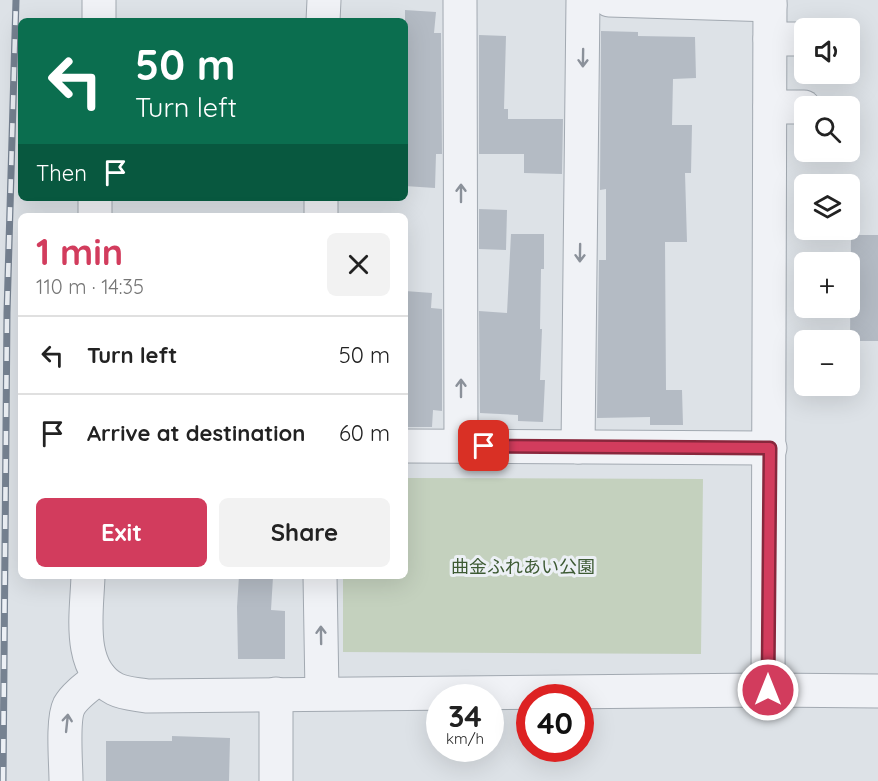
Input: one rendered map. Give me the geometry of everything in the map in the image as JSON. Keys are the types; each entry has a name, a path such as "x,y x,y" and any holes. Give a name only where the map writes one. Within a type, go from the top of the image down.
{"street":[{"path":"99,0 99,18"},
{"path":"323,18 324,0"},
{"path":"460,0 461,446"},
{"path":"578,447 583,0"},
{"path":"609,0 770,2 768,690"},
{"path":"770,39 794,39"},
{"path":"770,107 794,108"},
{"path":"408,446 770,448"},
{"path":"88,579 86,635 90,658 100,677 114,688 147,696 322,693 878,691"},
{"path":"320,579 322,693"},
{"path":"66,781 66,723 69,706 100,677"},
{"path":"276,694 276,781"}],"green space":[{"name":"曲金ふれあい公園","path":"408,478 703,479 701,654 343,652 343,579 408,579"}],"building":[{"path":"405,10 436,12 434,33 441,33 442,154 436,154 435,188 408,186 408,18 405,18"},
{"path":"601,31 638,32 638,36 695,37 696,78 673,79 672,125 692,125 691,173 685,173 687,242 665,242 666,390 682,390 683,425 650,425 650,417 597,418 599,260 606,260 606,189 600,190"},
{"path":"479,35 506,36 504,109 508,109 508,119 563,119 562,174 524,173 524,154 479,154"},
{"path":"479,209 507,210 506,250 479,249"},
{"path":"511,234 544,234 540,329 542,329 540,380 545,380 543,422 518,421 518,415 480,413 479,311 507,313"},
{"path":"860,235 878,235 878,341 860,341 860,330 850,330 850,318 860,318 860,252 851,252 851,240 860,240"},
{"path":"408,291 432,293 431,308 442,309 442,411 433,410 432,427 408,427"},
{"path":"239,579 273,579 271,610 285,611 285,659 238,659"},
{"path":"172,736 230,738 229,781 106,781 106,741 172,741"}],"railway":[{"path":"3,781 7,313 16,0"}],"route":[{"path":"484,446 770,448 768,690"}]}
